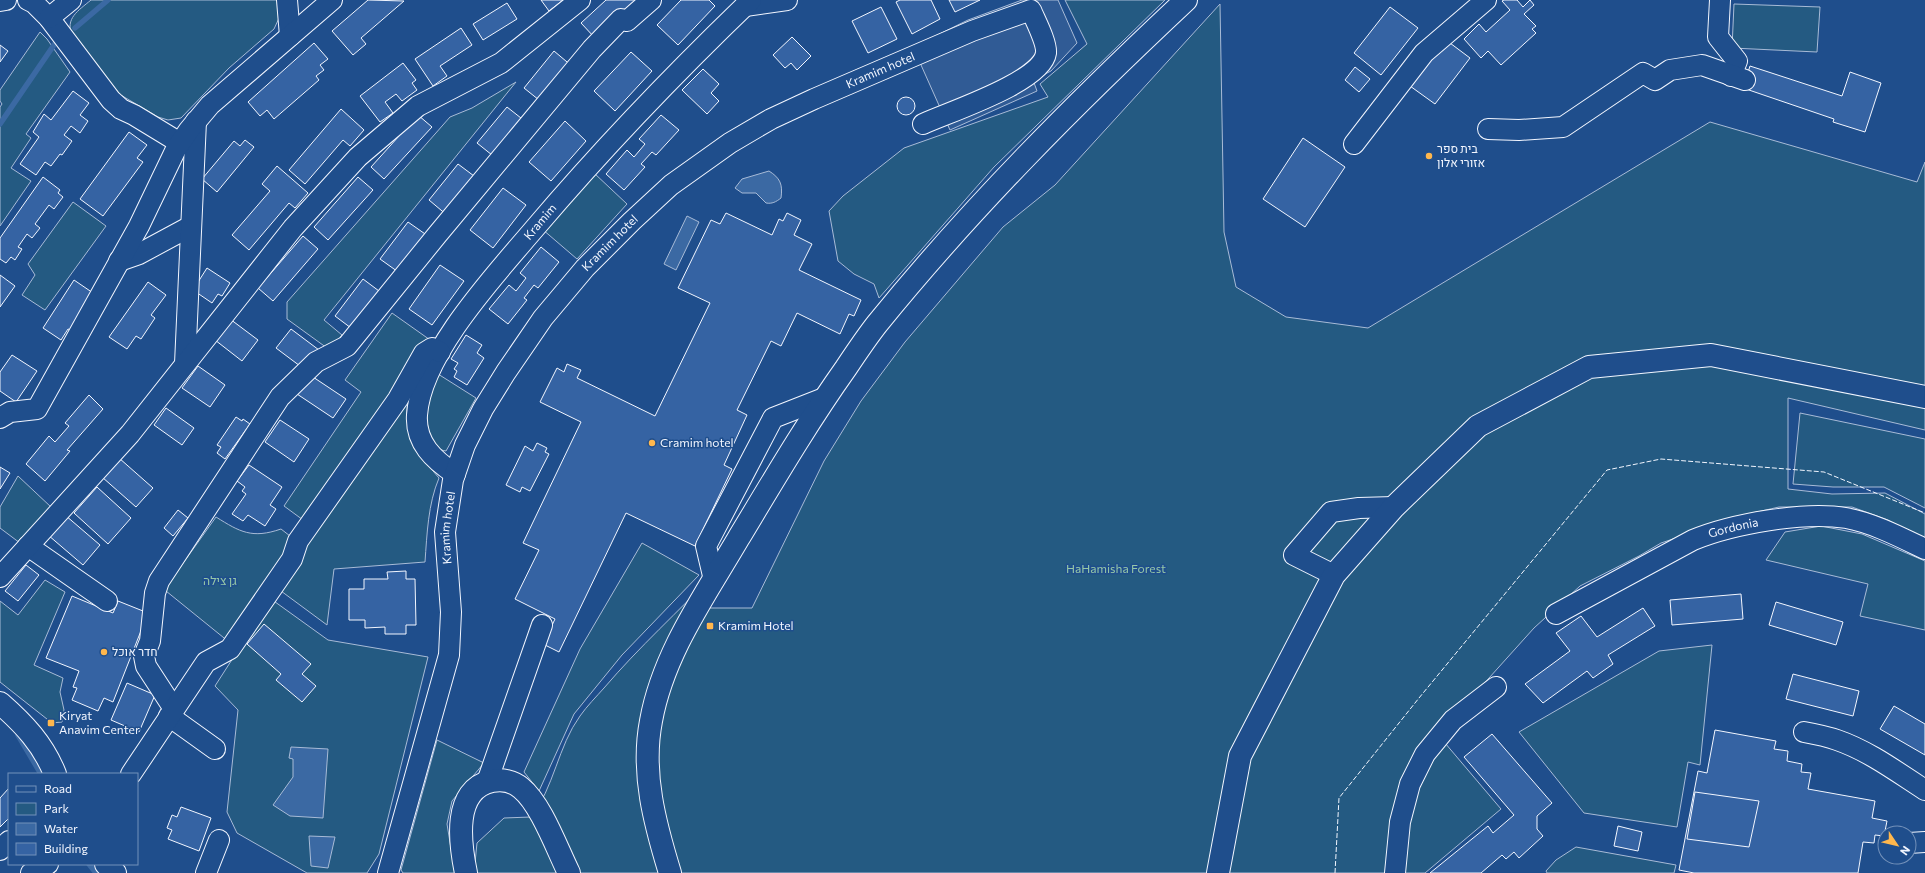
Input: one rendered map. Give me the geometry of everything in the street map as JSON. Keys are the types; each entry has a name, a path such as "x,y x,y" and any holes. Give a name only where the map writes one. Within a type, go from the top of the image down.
{"main road":[{"path":"670,873 655,821 648,772 650,722 663,674 689,622 810,418 876,325 986,199 1094,87 1186,0"},
{"path":"1218,873 1240,756 1334,575 1394,507 1478,426 1589,367 1711,355 1925,397"},
{"path":"0,703 31,732 44,749 56,773"},
{"path":"466,873 460,848 460,828 463,811 469,798 477,788 487,782 498,779 509,781 520,787 531,798 569,873"},
{"path":"107,865 115,873"}],"street":[{"path":"0,1 6,0"},
{"path":"28,0 34,3 49,18 111,100 121,109 180,142"},
{"path":"49,18 71,0"},
{"path":"287,0 290,36"},
{"path":"0,418 10,412 37,409 139,226 180,142 210,105 332,0"},
{"path":"0,577 130,434 293,228 358,157 418,106 501,63 580,0"},
{"path":"214,749 171,713 146,666 144,656 150,641 155,592 159,581 280,397 316,362 347,346 437,235 592,49 621,19 627,21 651,0"},
{"path":"748,3 787,0"},
{"path":"1354,144 1424,53 1486,0"},
{"path":"1488,129 1519,130 1563,127 1643,73 1655,80 1670,70 1702,65 1738,78 1737,61 1718,37 1720,0"},
{"name":"Kramim","path":"455,474 442,466 427,450 420,438 417,423 420,399 425,384 440,352 485,287 572,186 656,94 748,3"},
{"name":"Kramim hotel","path":"387,869 449,655 451,612 445,532 449,498 455,474 465,445 483,409 543,318 600,251 671,185 730,143 793,109 953,39 1031,10 1046,48 1045,58 1039,67 1026,78 1014,85 923,124"},
{"path":"185,364 196,122"},
{"path":"119,261 139,254 191,226"},
{"path":"132,773 206,662 230,649 292,559 298,541 398,399 424,353 432,348 440,352"},
{"path":"714,580 706,546 773,418 824,398"},
{"path":"1334,575 1294,555 1331,512 1359,508 1394,507"},
{"name":"Gordonia","path":"1556,614 1693,540 1710,533 1744,525 1793,518 1838,517 1858,521 1925,549"},
{"path":"28,546 107,601"},
{"path":"487,782 542,625"},
{"path":"1395,873 1400,822 1410,784 1425,754 1453,720 1496,687"},
{"path":"1804,732 1837,740 1875,757 1925,790"},
{"path":"206,873 219,840"},
{"path":"0,850 8,842"},
{"path":"31,873 46,865"}],"green space":[{"path":"91,0 282,0 280,16 274,29 229,68 181,118 168,120 158,117 119,94 72,36 70,24 74,15"},
{"path":"1065,0 1165,0 994,167 879,298 874,284 854,274 838,261 829,211 843,196 904,148 1048,97 1040,84 1087,44"},
{"name":"HaHamisha Forest","path":"1220,4 1224,232 1236,287 1286,317 1368,328 1710,122 1917,182 1925,162 1925,430 1788,398 1788,489 1832,494 1885,493 1925,514 1925,540 1888,520 1852,507 1779,507 1744,515 1661,543 1580,586 1534,628 1410,762 1395,804 1388,873 474,873 477,843 504,818 531,817 539,806 551,780 566,740 583,712 631,658 716,572 702,608 752,608 824,461 861,401 905,342 1003,227 1055,185"},
{"path":"1734,4 1820,7 1817,52 1732,48"},
{"path":"40,32 47,39 70,72 26,134 31,138 11,168 31,181 0,226 0,107 2,104 0,101 0,90"},
{"path":"516,82 324,320 342,335 337,341 327,348 287,319 287,302 450,117 472,108"},
{"path":"594,173 627,204 577,259 542,229"},
{"path":"73,202 106,226 45,310 22,295 35,275 28,264"},
{"path":"392,313 433,342 409,397 407,412 408,427 414,442 424,459 439,478 430,509 425,562 334,569 327,625 281,591 314,528 284,506 361,392 345,380"},
{"path":"438,374 476,398 446,451 436,447 428,429 427,421 428,405"},
{"path":"1800,413 1925,439 1925,508 1884,487 1833,487 1793,484"},
{"path":"18,476 51,507 20,543 0,528 0,507"},
{"name":"גן צילה","path":"216,517 232,527 254,534 281,529 290,536 285,557 229,642 166,591 166,587"},
{"path":"1821,526 1862,534 1925,561 1925,630 1860,616 1868,584 1766,560 1785,532"},
{"path":"642,543 699,575 622,655 574,714 539,791 524,772 580,649"},
{"path":"45,580 65,592 34,665 63,678 60,692 64,710 62,722 52,723 0,682 0,601 18,615"},
{"path":"271,599 328,640 428,657 379,854 367,873 307,873 237,833 227,812 238,710 215,686"},
{"path":"1712,645 1700,765 1688,762 1677,827 1584,813 1519,732 1659,651"},
{"path":"437,740 484,763 452,801 447,824 455,873 403,873 401,870"},
{"path":"1445,743 1501,809 1425,873 1405,873 1408,820 1423,772"},
{"path":"1576,847 1676,865 1674,873 1547,873 1546,871 1556,860"}],"shaded area":[{"path":"1022,0 1058,0 1077,43 1051,71 1033,80 1037,91 950,130 913,47 968,20"}],"water":[{"path":"769,171 776,176 782,189 781,198 776,202 766,203 756,193 742,193 735,188 742,179"},
{"path":"687,216 699,222 676,270 664,264"},
{"path":"291,747 328,749 323,818 290,816 273,805 293,777 293,759 289,758"},
{"path":"309,836 335,837 328,868 311,866"}],"building":[{"path":"368,0 404,1 361,38 366,44 353,55 332,31"},
{"path":"541,0 563,0 549,11"},
{"path":"606,0 635,0 595,38 581,23"},
{"path":"681,0 709,0 715,6 678,45 657,25"},
{"path":"900,0 931,0 940,19 912,34 896,2"},
{"path":"949,0 980,0 955,12"},
{"path":"1517,0 1523,7 1530,0 1534,5 1524,14 1536,26 1532,29 1536,33 1501,65 1488,51 1481,58 1464,39 1479,24 1486,32 1510,10 1502,1"},
{"path":"507,3 517,19 483,40 473,24"},
{"path":"881,7 897,39 868,53 852,21"},
{"path":"1390,7 1418,28 1381,75 1354,53"},
{"path":"461,28 472,45 440,66 447,76 433,86 415,59"},
{"path":"792,37 811,56 797,70 791,63 785,68 773,55"},
{"path":"1446,40 1470,58 1435,104 1410,86"},
{"path":"314,43 328,59 320,65 324,70 316,76 319,80 274,119 267,110 260,116 248,102"},
{"path":"0,45 8,51 0,62"},
{"path":"554,51 573,67 544,104 524,88"},
{"path":"631,52 652,71 615,111 594,91"},
{"path":"403,63 416,80 412,83 417,90 402,101 396,94 385,102 393,113 380,122 360,96"},
{"path":"1750,66 1842,96 1850,72 1881,83 1865,132 1833,122 1834,119 1743,88"},
{"path":"1355,67 1370,79 1359,92 1345,80"},
{"path":"703,69 719,84 711,93 719,101 707,114 682,90"},
{"path":"73,91 89,103 80,115 88,121 80,133 71,126 64,135 72,141 62,155 60,154 51,166 45,162 36,175 20,164 39,137 33,132 44,114 51,120"},
{"path":"906,97 912,100 915,106 912,112 906,115 900,112 897,106 900,100"},
{"path":"507,107 526,122 497,159 477,143"},
{"path":"341,109 364,130 350,146 343,140 305,184 289,170"},
{"path":"418,115 432,127 384,179 371,167"},
{"path":"661,115 679,130 656,155 652,152 641,164 645,167 624,190 606,174 627,150 634,157 645,144 639,139"},
{"path":"565,121 586,141 551,181 529,162"},
{"path":"129,132 147,145 137,158 143,162 103,216 80,199"},
{"path":"1303,138 1345,167 1305,227 1263,199"},
{"path":"245,140 254,147 217,192 202,179 234,141 240,146"},
{"path":"458,164 478,179 448,216 429,200"},
{"path":"277,166 308,193 295,208 289,203 249,250 232,235 270,191 262,184"},
{"path":"43,177 60,190 58,193 63,197 54,209 49,205 35,224 40,228 32,238 27,234 18,247 22,249 15,260 11,257 6,263 0,259 0,238"},
{"path":"358,177 373,190 328,240 314,227"},
{"path":"503,188 526,205 493,248 470,230"},
{"name":"Cramim hotel","path":"726,213 772,235 779,219 783,221 787,213 801,220 794,235 812,244 799,270 861,300 854,316 849,314 840,334 797,313 781,346 771,341 737,410 747,415 724,465 732,469 695,546 626,513 559,652 543,644 555,619 515,599 539,550 523,543 581,422 540,402 557,368 564,372 567,364 581,370 577,378 655,416 710,303 678,288 711,220 720,224"},
{"path":"408,222 428,236 401,274 380,259"},
{"path":"303,236 318,249 273,301 258,288"},
{"path":"541,247 559,262 538,288 534,285 524,298 527,300 508,324 489,309 509,285 516,291 526,278 520,273"},
{"path":"440,265 464,281 432,325 409,309"},
{"path":"207,268 230,283 222,296 218,294 212,303 193,290"},
{"path":"0,275 15,286 0,307"},
{"path":"363,279 383,294 355,331 335,316"},
{"path":"74,280 96,295 71,330 68,329 61,340 43,328"},
{"path":"148,282 166,295 151,315 155,318 141,339 136,336 127,349 109,337"},
{"path":"230,319 258,340 242,361 215,340"},
{"path":"291,329 319,350 304,369 276,348"},
{"path":"466,335 482,345 477,353 484,358 467,385 454,377 457,371 454,369 458,363 451,359"},
{"path":"12,355 37,371 16,402 0,391 0,372"},
{"path":"198,366 225,385 210,407 182,388"},
{"path":"310,375 346,399 333,418 297,394"},
{"path":"89,395 103,409 67,450 70,451 45,481 26,464 49,436 55,442 69,426 65,423"},
{"path":"166,408 194,428 182,445 154,425"},
{"path":"236,417 242,421 243,419 250,424 225,459 217,453 221,447 217,445"},
{"path":"280,420 309,439 294,462 265,442"},
{"path":"537,443 547,448 545,452 549,454 530,491 522,487 520,492 506,485 525,446 533,451"},
{"path":"119,458 153,488 136,507 102,477"},
{"path":"249,465 282,487 270,505 276,509 265,526 248,515 243,521 232,514 246,494 242,491 245,487 237,481"},
{"path":"0,467 10,473 0,489"},
{"path":"97,487 131,518 108,544 74,513"},
{"path":"178,510 188,518 173,536 164,528"},
{"path":"65,515 100,545 83,565 48,535"},
{"path":"26,565 39,575 18,601 5,591"},
{"path":"406,571 406,579 415,579 416,625 406,625 406,634 385,634 385,627 365,628 365,620 349,620 349,589 364,589 364,579 388,579 387,572"},
{"path":"1741,594 1743,619 1672,625 1670,600"},
{"path":"72,596 113,613 118,601 148,613 113,702 104,698 98,711 72,700 77,688 73,687 79,671 46,658"},
{"path":"1776,602 1843,622 1836,645 1769,625"},
{"path":"1643,608 1655,626 1608,655 1613,664 1593,678 1587,671 1543,703 1525,684 1570,651 1556,633 1581,616 1597,637"},
{"path":"264,624 311,664 302,674 316,686 302,702 276,680 281,674 247,644"},
{"path":"1793,674 1859,691 1853,716 1786,699"},
{"path":"127,683 155,695 139,732 111,720"},
{"path":"1894,706 1925,724 1925,755 1880,729"},
{"path":"1715,730 1776,741 1774,749 1788,751 1787,761 1802,764 1801,772 1811,773 1808,789 1875,801 1872,818 1887,821 1886,825 1877,825 1877,835 1875,835 1874,843 1863,842 1858,873 1694,873 1679,870 1698,771 1707,773"},
{"path":"1492,734 1552,803 1537,816 1537,829 1543,836 1519,858 1514,852 1506,859 1502,855 1481,873 1430,873 1488,826 1493,833 1514,815 1464,757"},
{"path":"8,789 8,819 0,827 0,798"},
{"path":"1695,792 1759,801 1749,847 1687,839"},
{"path":"181,807 211,818 199,851 168,839 172,830 167,828 172,815 177,817"},
{"path":"1618,826 1642,832 1638,851 1614,846"}],"waterway":[{"path":"75,28 108,0"},
{"path":"0,124 56,42"},
{"path":"18,735 40,773"},
{"path":"90,865 96,873"}],"fence":[{"path":"1335,873 1339,798 1419,698 1607,470 1661,459 1824,472 1925,513"}],"place":[{"name":"בית ספר אזורי אלון","path":"1429,156"},
{"name":"Cramim hotel","path":"652,443"},
{"name":"Kramim Hotel","path":"710,626"},
{"name":"חדר אוכל","path":"104,652"},
{"name":"Kiryat Anavim Center","path":"51,723"}]}
